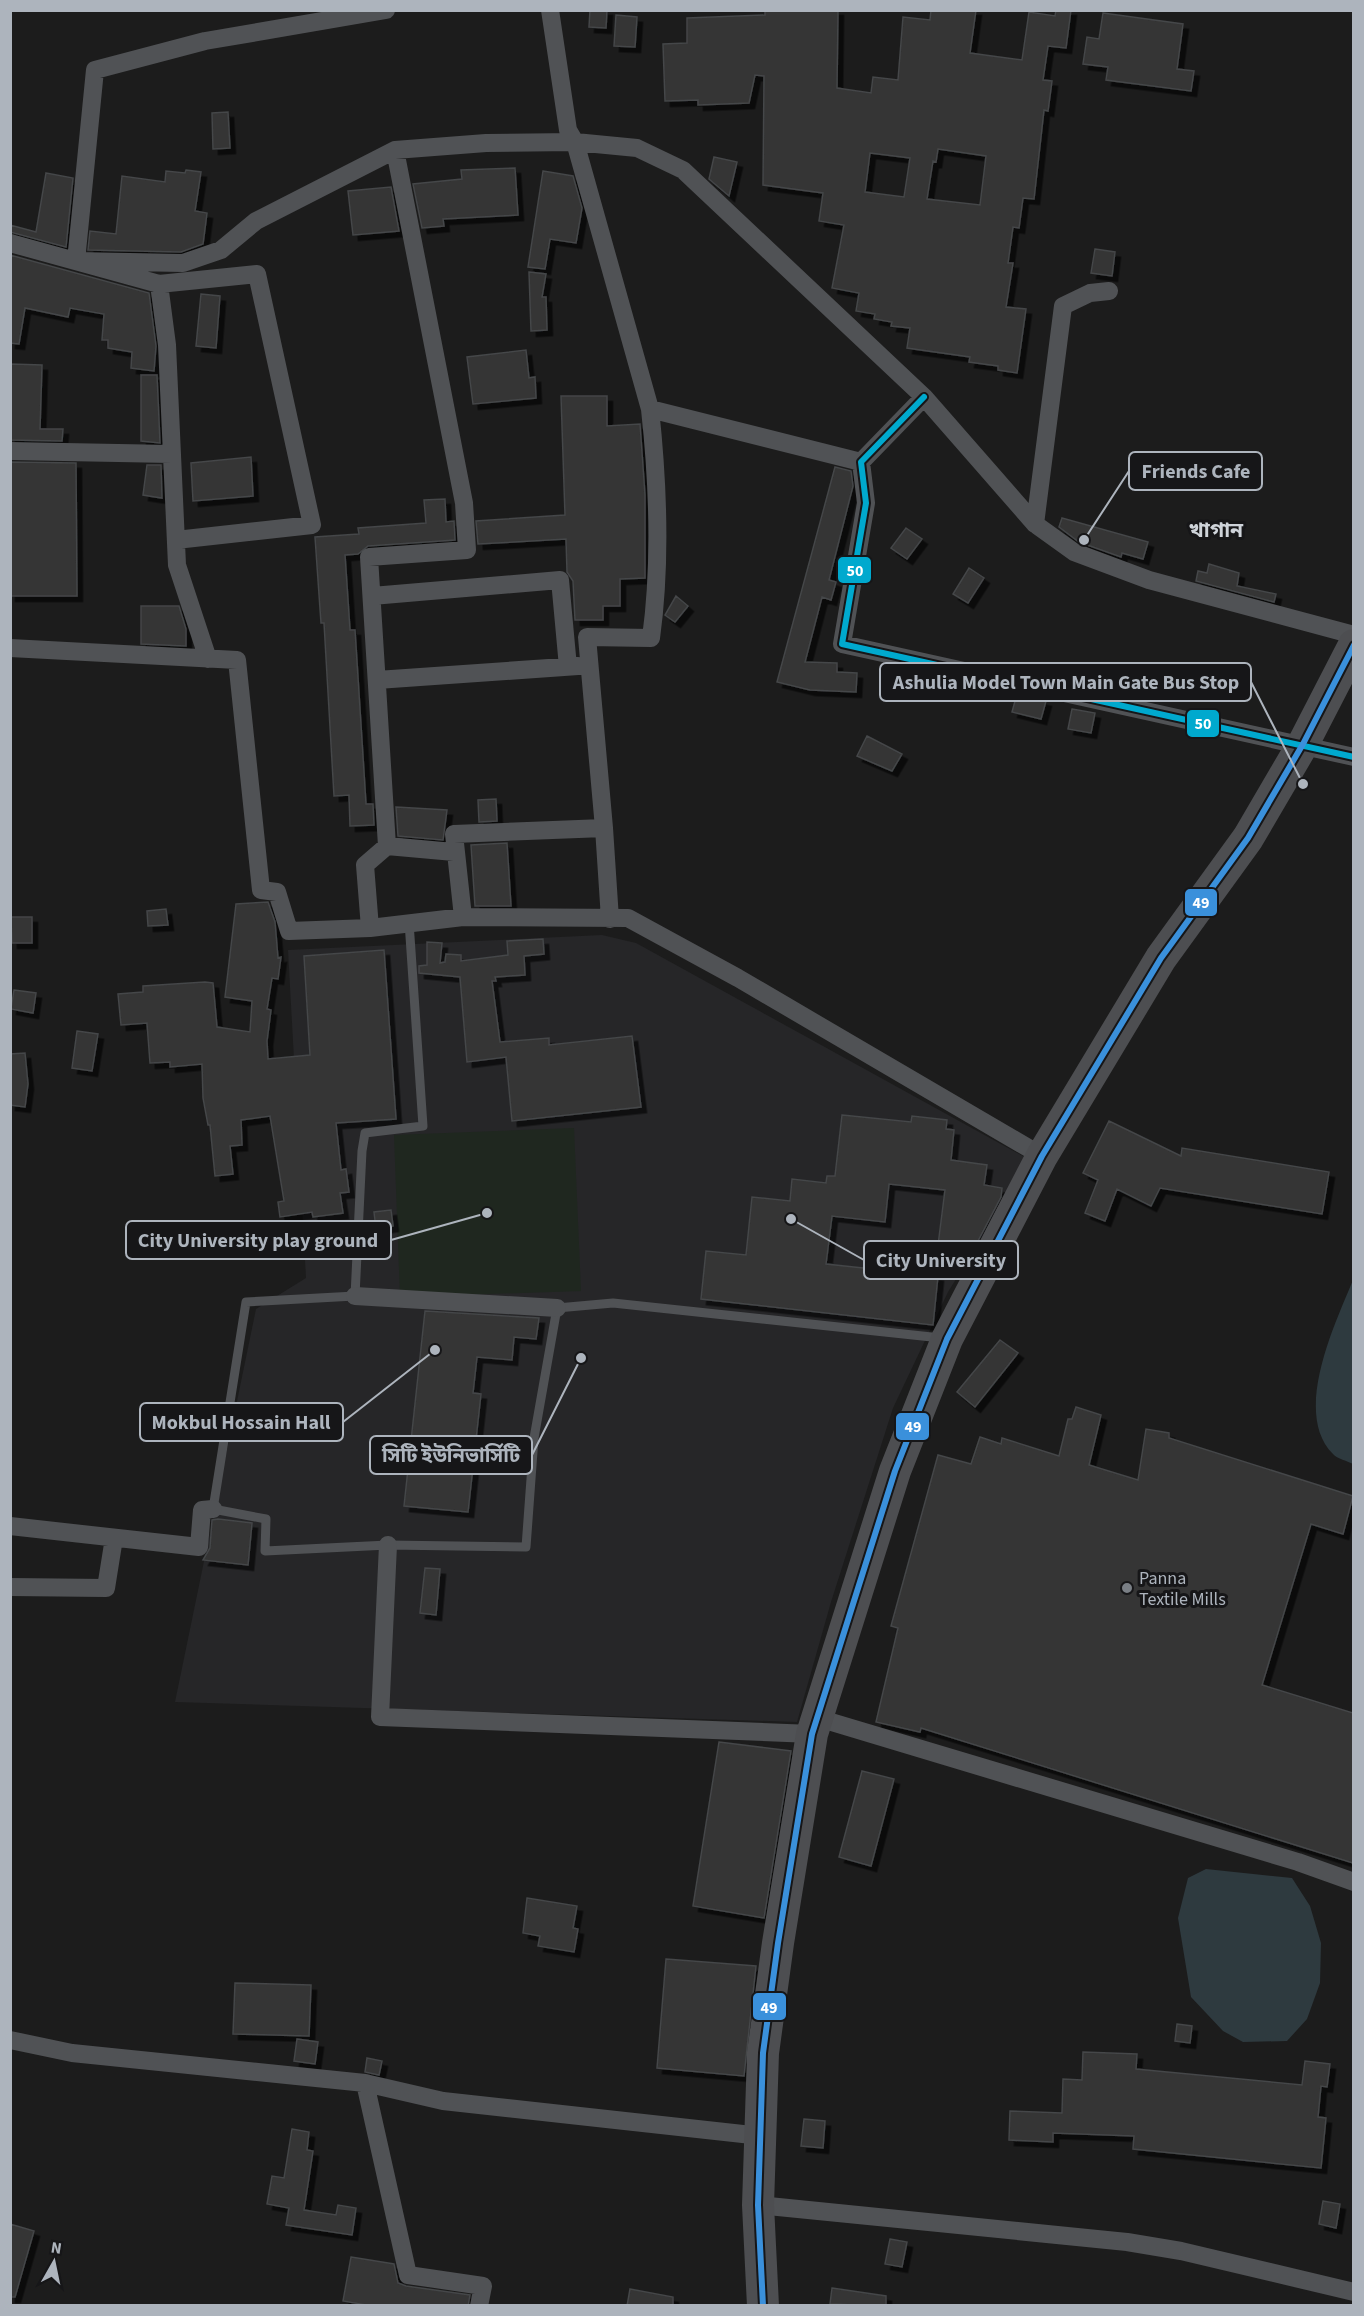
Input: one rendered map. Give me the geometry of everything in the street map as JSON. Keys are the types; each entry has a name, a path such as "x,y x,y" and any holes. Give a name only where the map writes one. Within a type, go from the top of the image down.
{"highway":[{"path":"763,2306 758,2205 763,2053 815,1726 895,1471 946,1339 1042,1156 1161,958 1248,838 1303,744 1353,645"}],"street":[{"path":"76,261 95,70 205,41 386,10"},
{"path":"550,10 568,130 575,142 650,409 653,442 656,597 651,638 588,637 610,919"},
{"path":"76,261 183,263 221,250 256,221 395,150 486,143 575,142 637,148 683,170 924,397 1035,524 1074,552 1149,580 1353,634"},
{"path":"387,846 369,557 467,550 464,504 395,150"},
{"path":"10,243 159,284 257,274 312,525 176,540"},
{"path":"159,284 167,345 177,565 208,659"},
{"path":"1035,524 1063,306 1090,292 1109,291"},
{"path":"861,462 924,397"},
{"path":"650,409 861,462"},
{"path":"10,451 172,454"},
{"path":"861,462 866,503 842,644 1303,744 1353,757"},
{"path":"372,596 560,580 568,667"},
{"path":"10,648 237,660 261,890 277,892 289,931 370,928 463,917 628,918 738,978 1042,1156"},
{"path":"377,680 590,666"},
{"path":"463,917 454,852 454,834 604,828"},
{"path":"370,928 365,865 387,846 454,852"},
{"path":"355,1296 557,1308"},
{"path":"10,1526 199,1547 202,1510 213,1509"},
{"path":"10,1587 106,1588 114,1538"},
{"path":"388,1545 380,1717 815,1726 1298,1862 1353,1882"},
{"path":"10,2040 72,2053 365,2083 443,2101 760,2136"},
{"path":"365,2083 408,2275 483,2286 479,2306"},
{"path":"758,2205 1127,2242 1181,2251 1353,2292"}],"lane":[{"path":"409,922 423,1126 365,1133 362,1151 355,1296 246,1302 213,1509 266,1519 265,1551 388,1545 526,1547 534,1438 557,1308 613,1302 946,1339"}],"shaded area":[{"path":"602,935 636,943 1030,1160 948,1292 893,1408 831,1602 797,1722 175,1702 256,1309 306,1278 288,950"},
{"path":"574,1128 581,1291 400,1297 394,1135"},
{"path":"1353,1280 1353,1464 1333,1454 1321,1437 1316,1416 1321,1368"},
{"path":"1206,1869 1292,1878 1310,1906 1321,1943 1320,1983 1307,2019 1287,2041 1243,2042 1223,2031 1191,1997 1178,1918 1188,1878"}],"building":[{"path":"590,10 607,10 606,28 589,27"},
{"path":"765,10 838,10 837,88 871,93 873,77 898,80 903,17 930,20 931,10 976,10 970,53 1022,60 1029,12 1055,16 1056,10 1071,10 1066,48 1048,46 1043,80 1052,81 1048,111 1044,110 1034,199 1023,198 1019,228 1013,227 1008,263 1013,263 1006,307 1026,309 1017,373 998,370 998,366 969,362 970,357 907,348 910,328 891,326 892,322 874,319 875,314 856,311 859,293 832,288 844,225 819,221 823,193 763,185 764,76 755,75 749,103 698,105 698,100 665,101 663,44 687,43 687,18 765,15","holes":["938,149 986,156 980,205 927,199 933,161 936,162","870,153 910,158 904,197 865,192"]},
{"path":"1103,13 1183,24 1177,69 1194,71 1191,91 1106,80 1108,67 1083,64 1087,37 1099,39"},
{"path":"616,15 637,17 635,47 614,46"},
{"path":"228,112 230,148 213,149 212,113"},
{"path":"714,157 737,162 729,196 709,179"},
{"path":"515,168 518,215 443,219 444,226 422,228 413,184 462,179 461,170"},
{"path":"186,170 201,172 195,211 207,213 203,244 181,252 88,250 90,231 116,234 122,176 165,182 166,171 185,173"},
{"path":"543,171 573,176 582,208 576,243 550,239 545,269 528,267"},
{"path":"46,173 73,178 66,247 10,232 10,225 36,232"},
{"path":"391,187 399,231 353,235 348,191"},
{"path":"1095,249 1115,252 1112,276 1091,273"},
{"path":"10,255 149,293 156,346 154,371 131,368 132,352 108,348 108,340 102,340 104,314 70,308 68,317 25,308 19,344 10,343"},
{"path":"529,272 546,274 542,297 546,297 547,330 531,331"},
{"path":"201,294 220,296 216,348 196,346"},
{"path":"526,350 529,378 535,377 536,398 473,404 467,357"},
{"path":"10,364 42,365 40,429 63,429 62,441 10,440"},
{"path":"141,375 157,375 160,443 141,441"},
{"path":"561,396 607,396 607,426 640,424 645,495 645,578 620,579 620,606 603,606 603,620 575,620 573,581 567,572 566,539 478,544 476,521 565,515"},
{"path":"251,457 253,496 193,501 191,463"},
{"path":"10,462 76,463 77,596 10,596"},
{"path":"147,465 161,465 162,498 143,495"},
{"path":"835,467 851,471 853,486 829,580 836,582 831,600 822,597 805,662 837,663 837,672 857,673 856,692 810,690 777,682"},
{"path":"445,499 446,522 454,521 455,540 368,546 358,554 345,555 350,630 355,630 366,804 373,804 374,825 350,826 349,795 334,796 324,623 321,623 315,537 359,534 358,528 426,523 424,500"},
{"path":"1062,518 1148,542 1143,559 1122,553 1121,557 1079,542 1059,527"},
{"path":"906,528 922,539 907,559 891,548"},
{"path":"1209,564 1239,573 1237,586 1276,594 1274,602 1196,581 1198,571 1207,573"},
{"path":"969,568 984,578 968,603 953,594"},
{"path":"676,596 688,606 675,622 665,615"},
{"path":"141,606 179,606 186,629 186,646 141,644"},
{"path":"1017,694 1046,701 1041,719 1012,712"},
{"path":"1072,709 1095,713 1091,733 1068,729"},
{"path":"867,736 902,754 892,771 857,756"},
{"path":"496,799 497,821 479,822 478,800"},
{"path":"396,807 447,810 443,840 398,836"},
{"path":"507,843 511,906 475,906 471,845"},
{"path":"268,902 275,922 278,958 281,957 278,979 272,978 267,1009 271,1010 267,1041 268,1059 310,1055 304,956 384,950 396,1119 336,1123 341,1170 346,1169 349,1192 340,1193 343,1213 313,1217 312,1212 280,1217 278,1202 284,1201 270,1116 241,1120 242,1145 230,1146 233,1174 215,1176 210,1125 208,1125 203,1098 202,1064 170,1067 170,1062 150,1063 147,1023 121,1025 118,994 143,992 143,986 205,982 213,983 217,1027 250,1032 252,1001 225,997 236,904"},
{"path":"166,909 168,925 148,926 147,911"},
{"path":"11,917 32,917 32,943 12,943"},
{"path":"543,939 544,954 524,956 525,975 495,977 496,981 492,981 500,1042 549,1038 549,1045 632,1036 641,1107 512,1121 506,1057 467,1062 460,977 419,973 419,966 427,965 427,942 442,943 440,963 445,962 446,954 461,955 461,961 508,955 507,941"},
{"path":"14,990 36,993 33,1013 11,1009"},
{"path":"77,1031 98,1034 92,1071 72,1068"},
{"path":"25,1053 28,1084 25,1107 10,1105 10,1054"},
{"path":"842,1115 911,1122 912,1116 947,1120 946,1129 954,1130 951,1160 987,1165 984,1185 1002,1188 1001,1197 969,1258 937,1253 945,1190 889,1184 885,1222 832,1216 826,1264 938,1276 933,1325 701,1299 706,1251 746,1255 752,1197 790,1201 792,1179 826,1183 827,1176 835,1176"},
{"path":"1109,1121 1181,1156 1182,1148 1329,1172 1322,1214 1160,1188 1151,1206 1117,1189 1105,1221 1085,1213 1098,1180 1083,1173"},
{"path":"391,1210 393,1226 376,1229 374,1212"},
{"path":"425,1311 539,1318 536,1339 514,1337 512,1360 477,1357 473,1393 481,1394 468,1512 404,1506"},
{"path":"1000,1340 1018,1353 975,1407 957,1392"},
{"name":"Panna Textile Mills","path":"1076,1407 1101,1415 1089,1465 1138,1480 1146,1429 1169,1433 1169,1438 1353,1496 1343,1534 1311,1524 1262,1685 1353,1713 1353,1863 921,1728 920,1732 876,1722 898,1628 891,1626 938,1455 971,1464 980,1437 1001,1444 1002,1438 1059,1456 1068,1419 1072,1419"},
{"path":"212,1520 252,1523 248,1565 203,1560 210,1548"},
{"path":"425,1568 440,1569 436,1615 420,1613"},
{"path":"719,1742 791,1751 764,1918 693,1906"},
{"path":"862,1771 894,1779 871,1866 839,1857"},
{"path":"527,1898 577,1906 573,1928 578,1929 574,1952 538,1946 540,1936 523,1933"},
{"path":"666,1959 756,1966 744,2076 657,2068"},
{"path":"235,1983 311,1985 309,2036 233,2034"},
{"path":"1177,2024 1192,2026 1190,2043 1175,2041"},
{"path":"297,2039 318,2042 315,2064 294,2061"},
{"path":"1083,2052 1137,2054 1136,2069 1302,2085 1305,2061 1330,2064 1327,2087 1321,2086 1318,2117 1326,2118 1321,2168 1133,2149 1134,2136 1053,2133 1053,2142 1009,2140 1010,2111 1062,2113 1063,2079 1082,2080"},
{"path":"367,2058 382,2061 379,2075 365,2072"},
{"path":"804,2119 825,2121 823,2148 801,2146"},
{"path":"292,2129 309,2132 307,2150 313,2151 304,2210 336,2215 338,2205 356,2208 352,2235 286,2225 289,2208 267,2204 272,2176 284,2178"},
{"path":"1323,2201 1340,2204 1336,2228 1319,2224"},
{"path":"10,2224 34,2231 15,2297 10,2297"},
{"path":"890,2239 907,2242 902,2267 885,2264"},
{"path":"351,2257 394,2264 398,2283 406,2286 470,2295 468,2306 372,2306 343,2301"},
{"path":"832,2288 886,2296 886,2306 830,2304"},
{"path":"630,2289 673,2297 673,2306 627,2306"}],"transit line":[{"name":"50","path":"924,397 861,462 866,503 842,644 1354,757"},
{"name":"49","path":"763,2306 758,2205 763,2053 778,1943 812,1734 895,1471 947,1339 1042,1156 1161,958 1248,838 1303,744 1354,645"}],"place":[{"name":"Friends Cafe","path":"1084,540"},
{"name":"Ashulia Model Town Main Gate Bus Stop","path":"1303,784"},
{"name":"City University play ground","path":"487,1213"},
{"name":"City University","path":"791,1219"},
{"name":"Mokbul Hossain Hall","path":"435,1350"},
{"name":"সিটি ইউনিভার্সিটি","path":"581,1358"},
{"name":"Panna Textile Mills","path":"1127,1588"}],"district":[{"name":"খাগান","path":"1216,530"}]}
